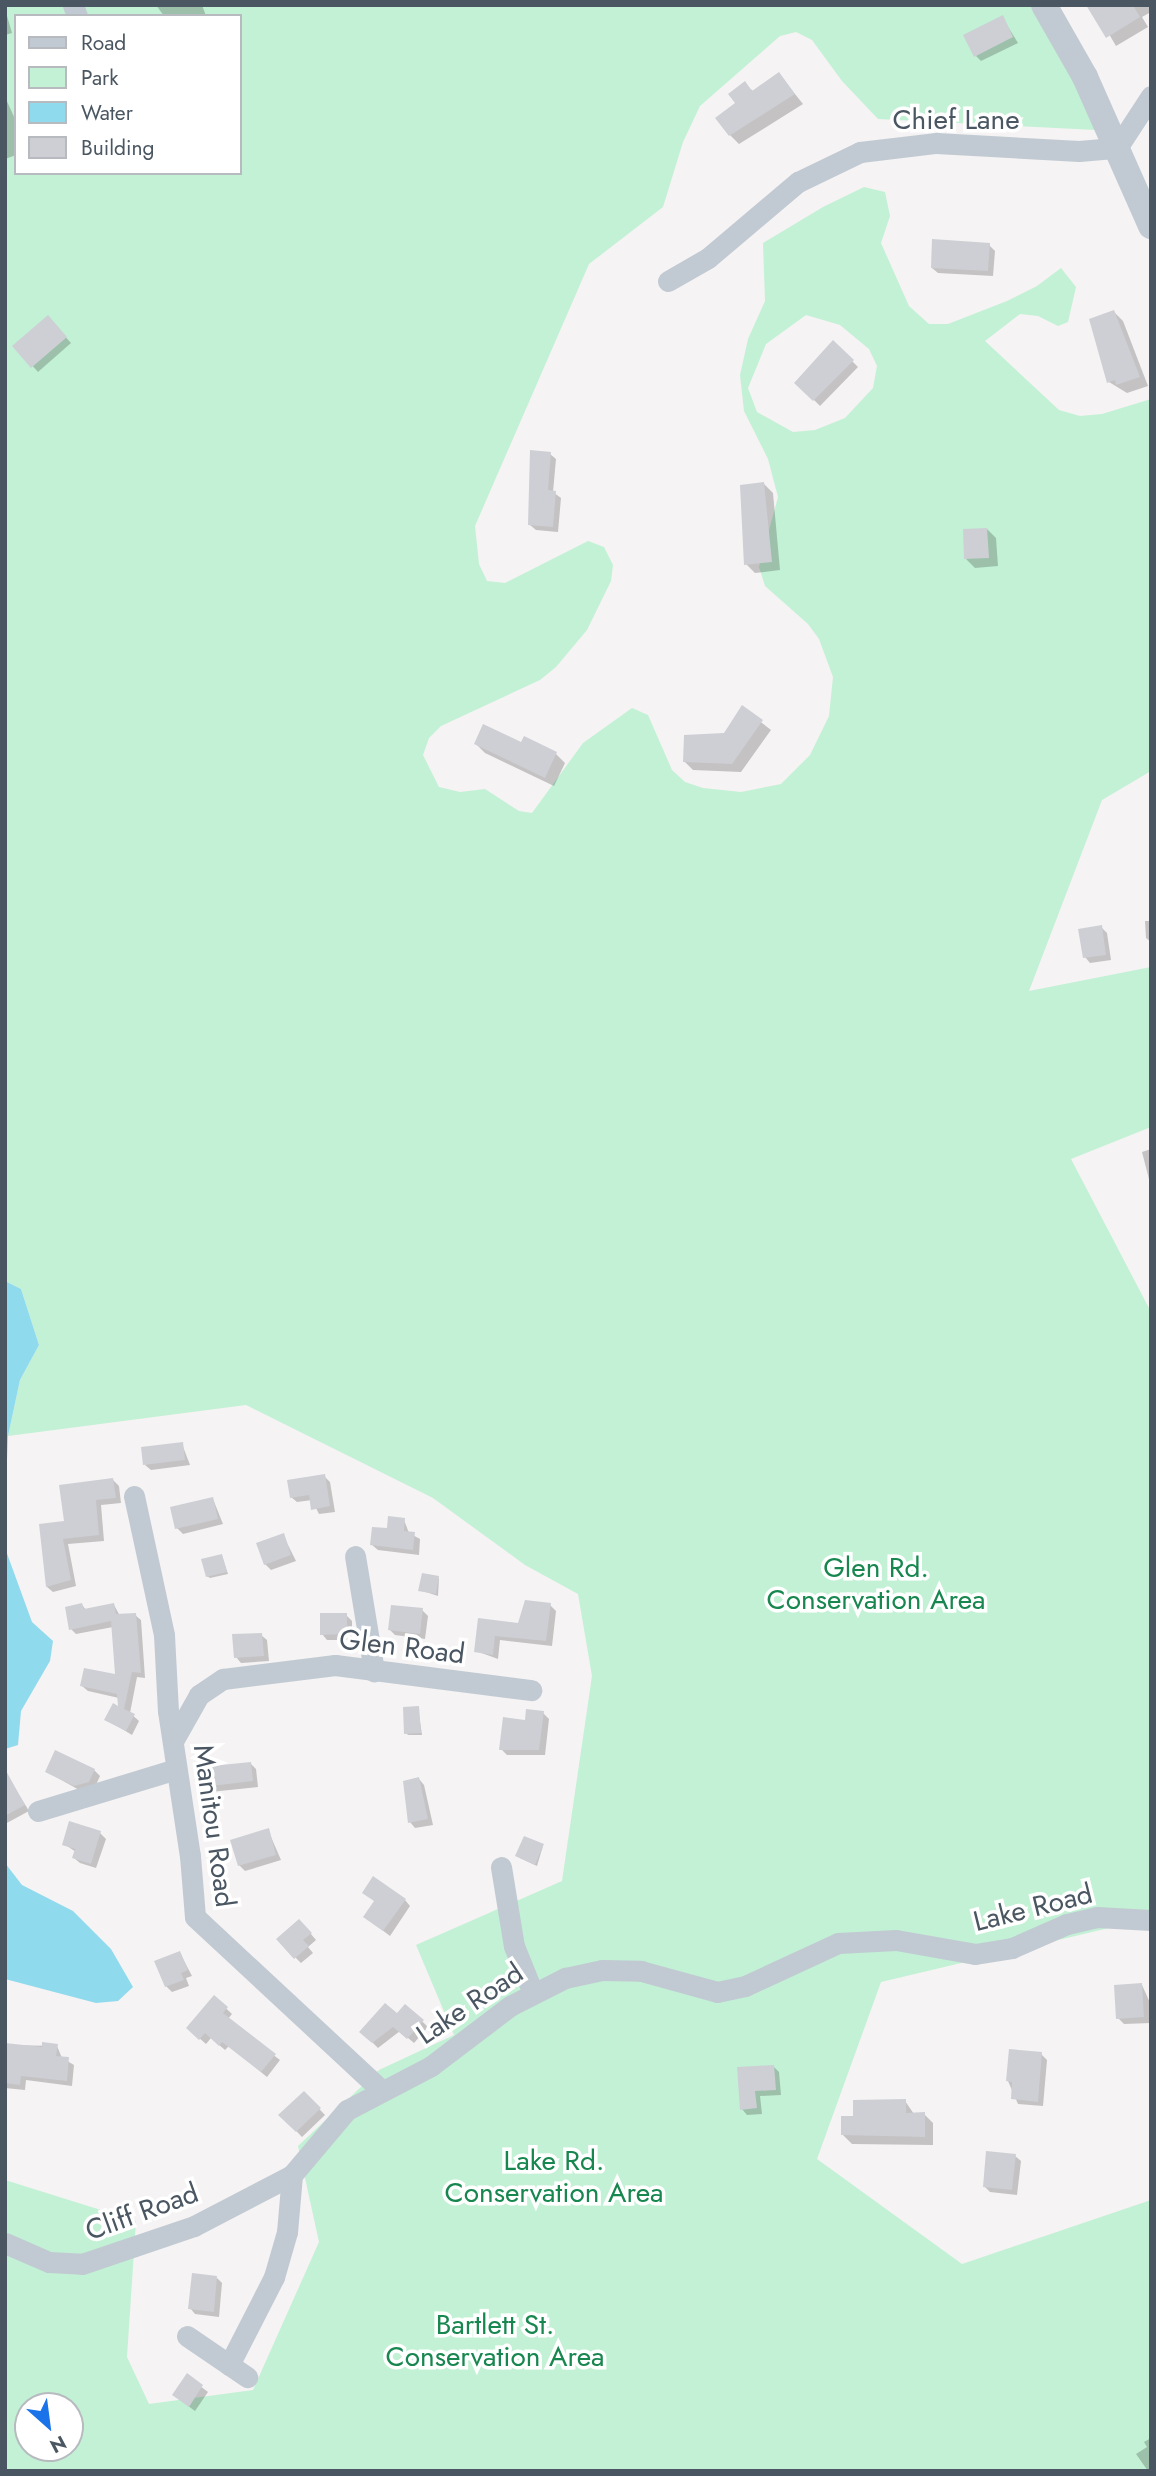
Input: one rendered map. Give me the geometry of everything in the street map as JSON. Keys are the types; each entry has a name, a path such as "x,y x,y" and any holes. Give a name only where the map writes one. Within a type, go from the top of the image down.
{"street":[{"path":"1044,5 1085,77 1151,226"},
{"path":"1117,148 1151,96"},
{"name":"Chief Lane","path":"668,281 708,258 799,182 860,152 936,143 1079,151 1117,148"},
{"name":"Manitou Road","path":"134,1496 164,1635 176,1769 195,1917 380,2089"},
{"path":"355,1556 374,1671"},
{"name":"Glen Road","path":"173,1741 199,1695 223,1679 335,1665 531,1690"},
{"path":"38,1811 176,1769"},
{"path":"501,1867 514,1946 533,1993"},
{"name":"Lake Road","path":"292,2175 347,2110 380,2089 431,2066 533,1993 565,1978 602,1970 641,1971 718,1992 745,1986 838,1943 896,1940 975,1954 1012,1948 1067,1924 1097,1917 1151,1920"},
{"path":"187,2336 238,2371 274,2277 287,2232 292,2175"},
{"name":"Cliff Road","path":"5,2243 49,2262 99,2261 194,2226 292,2175"}],"green space":[{"path":"5,5 1042,5 1096,130 878,119 842,81 812,40 796,32 780,36 700,106 683,142 663,207 589,264 475,526 479,564 487,581 505,583 588,541 604,547 613,565 611,581 587,630 556,667 540,680 441,726 429,738 423,755 439,787 460,792 485,789 519,811 532,813 583,743 632,708 648,715 672,770 685,782 703,788 741,792 781,784 810,755 829,716 833,677 819,639 808,624 765,586 759,567 778,497 768,459 744,411 740,375 748,339 765,301 763,243 823,207 864,187 885,192 890,216 881,243 909,306 929,324 948,324 1007,301 1037,286 1061,268 1076,287 1068,322 1058,326 1038,316 1020,314 985,341 1059,410 1080,416 1102,414 1151,399 1151,771 1102,800 1029,991 1151,967 1151,1127 1071,1159 1151,1312 1151,1918 881,1982 817,2159 962,2264 1151,2200 1151,2471 5,2471 5,2180 136,2221 127,2357 149,2404 253,2390 319,2242 298,2146 379,2070 454,2035 416,1945 562,1881 592,1676 578,1594 525,1565 433,1498 246,1405 8,1436 20,1380 39,1345 21,1289 5,1281","holes":["806,315 840,325 869,349 877,366 873,388 845,418 815,430 793,432 757,412 748,388 766,344"]}],"water":[{"path":"5,1281 21,1289 39,1345 20,1380 8,1436 5,1506"},
{"path":"5,1548 32,1622 53,1641 50,1661 21,1711 18,1745 5,1749"},
{"path":"5,1863 22,1885 73,1911 111,1949 133,1987 118,2001 96,2003 5,1979"}],"building":[{"path":"1086,5 1133,5 1140,17 1106,38"},
{"path":"1003,15 1013,37 974,57 963,35"},
{"path":"779,72 795,94 729,136 715,118 735,103 728,94 745,81 752,91"},
{"path":"932,239 990,243 988,271 931,268"},
{"path":"1114,310 1140,377 1116,385 1115,380 1107,383 1089,319"},
{"path":"48,315 67,337 31,368 12,346"},
{"path":"833,340 854,360 813,401 794,383"},
{"path":"530,450 551,452 548,490 556,491 553,527 528,525"},
{"path":"764,482 772,562 744,565 740,485"},
{"path":"987,528 989,558 964,559 963,529"},
{"path":"742,705 763,720 732,764 683,762 684,735 724,733"},
{"path":"483,724 521,742 524,736 557,752 545,778 474,744"},
{"path":"1102,925 1106,955 1083,958 1078,929"},
{"path":"183,1442 185,1460 143,1465 141,1447"},
{"path":"325,1474 330,1506 311,1510 309,1495 290,1498 287,1480"},
{"path":"113,1478 116,1498 96,1500 99,1535 63,1539 71,1580 46,1587 39,1524 64,1521 59,1485"},
{"path":"213,1497 218,1519 175,1529 170,1507"},
{"path":"388,1516 405,1518 404,1531 415,1532 413,1550 370,1545 372,1527 387,1528"},
{"path":"284,1533 291,1555 264,1565 256,1543"},
{"path":"222,1554 227,1572 206,1577 201,1559"},
{"path":"422,1573 439,1576 436,1594 418,1591"},
{"path":"525,1600 551,1603 546,1641 495,1636 493,1655 474,1652 478,1618 518,1623"},
{"path":"82,1603 84,1609 114,1603 116,1614 136,1613 141,1673 132,1672 124,1709 135,1714 126,1731 104,1720 113,1703 118,1706 117,1694 80,1686 84,1668 115,1674 111,1621 69,1630 65,1607"},
{"path":"391,1605 423,1608 420,1634 388,1630"},
{"path":"320,1613 347,1613 347,1634 320,1635"},
{"path":"262,1633 264,1656 234,1658 232,1634"},
{"path":"419,1706 421,1733 404,1734 403,1707"},
{"path":"526,1709 544,1711 539,1750 499,1750 503,1717 525,1720"},
{"path":"55,1750 95,1769 89,1782 74,1786 45,1772"},
{"path":"251,1762 253,1781 203,1787 201,1767"},
{"path":"5,1769 25,1805 5,1816"},
{"path":"419,1777 428,1819 408,1823 403,1781"},
{"path":"69,1821 101,1831 91,1864 72,1858 75,1849 62,1845"},
{"path":"269,1828 276,1855 238,1866 230,1840"},
{"path":"524,1836 544,1844 535,1865 515,1856"},
{"path":"373,1876 406,1899 383,1931 363,1917 374,1901 362,1893"},
{"path":"299,1919 312,1933 303,1940 309,1946 294,1959 276,1939"},
{"path":"180,1951 188,1970 181,1973 184,1980 165,1987 154,1961"},
{"path":"1142,1983 1144,2017 1116,2019 1114,1985"},
{"path":"214,1995 228,2007 223,2013 276,2054 261,2072 222,2042 219,2046 205,2033 199,2040 186,2028"},
{"path":"385,2003 397,2013 405,2004 424,2020 407,2039 393,2027 372,2043 359,2032"},
{"path":"42,2042 58,2044 56,2056 69,2057 67,2081 21,2076 20,2085 5,2083 5,2043 42,2047"},
{"path":"1009,2049 1042,2052 1038,2102 1011,2099 1012,2082 1006,2081"},
{"path":"774,2065 776,2090 755,2091 757,2108 740,2110 737,2067"},
{"path":"304,2091 321,2108 296,2132 278,2115"},
{"path":"906,2099 906,2113 925,2112 925,2137 841,2135 841,2116 853,2116 853,2100"},
{"path":"986,2151 1016,2154 1012,2190 983,2187"},
{"path":"192,2273 217,2276 214,2312 188,2309"},
{"path":"187,2373 203,2385 189,2407 172,2395"}],"park label":[{"name":"Glen Rd. Conservation Area","path":"876,1584"},
{"name":"Lake Rd. Conservation Area","path":"554,2177"},
{"name":"Bartlett St. Conservation Area","path":"495,2341"}]}
